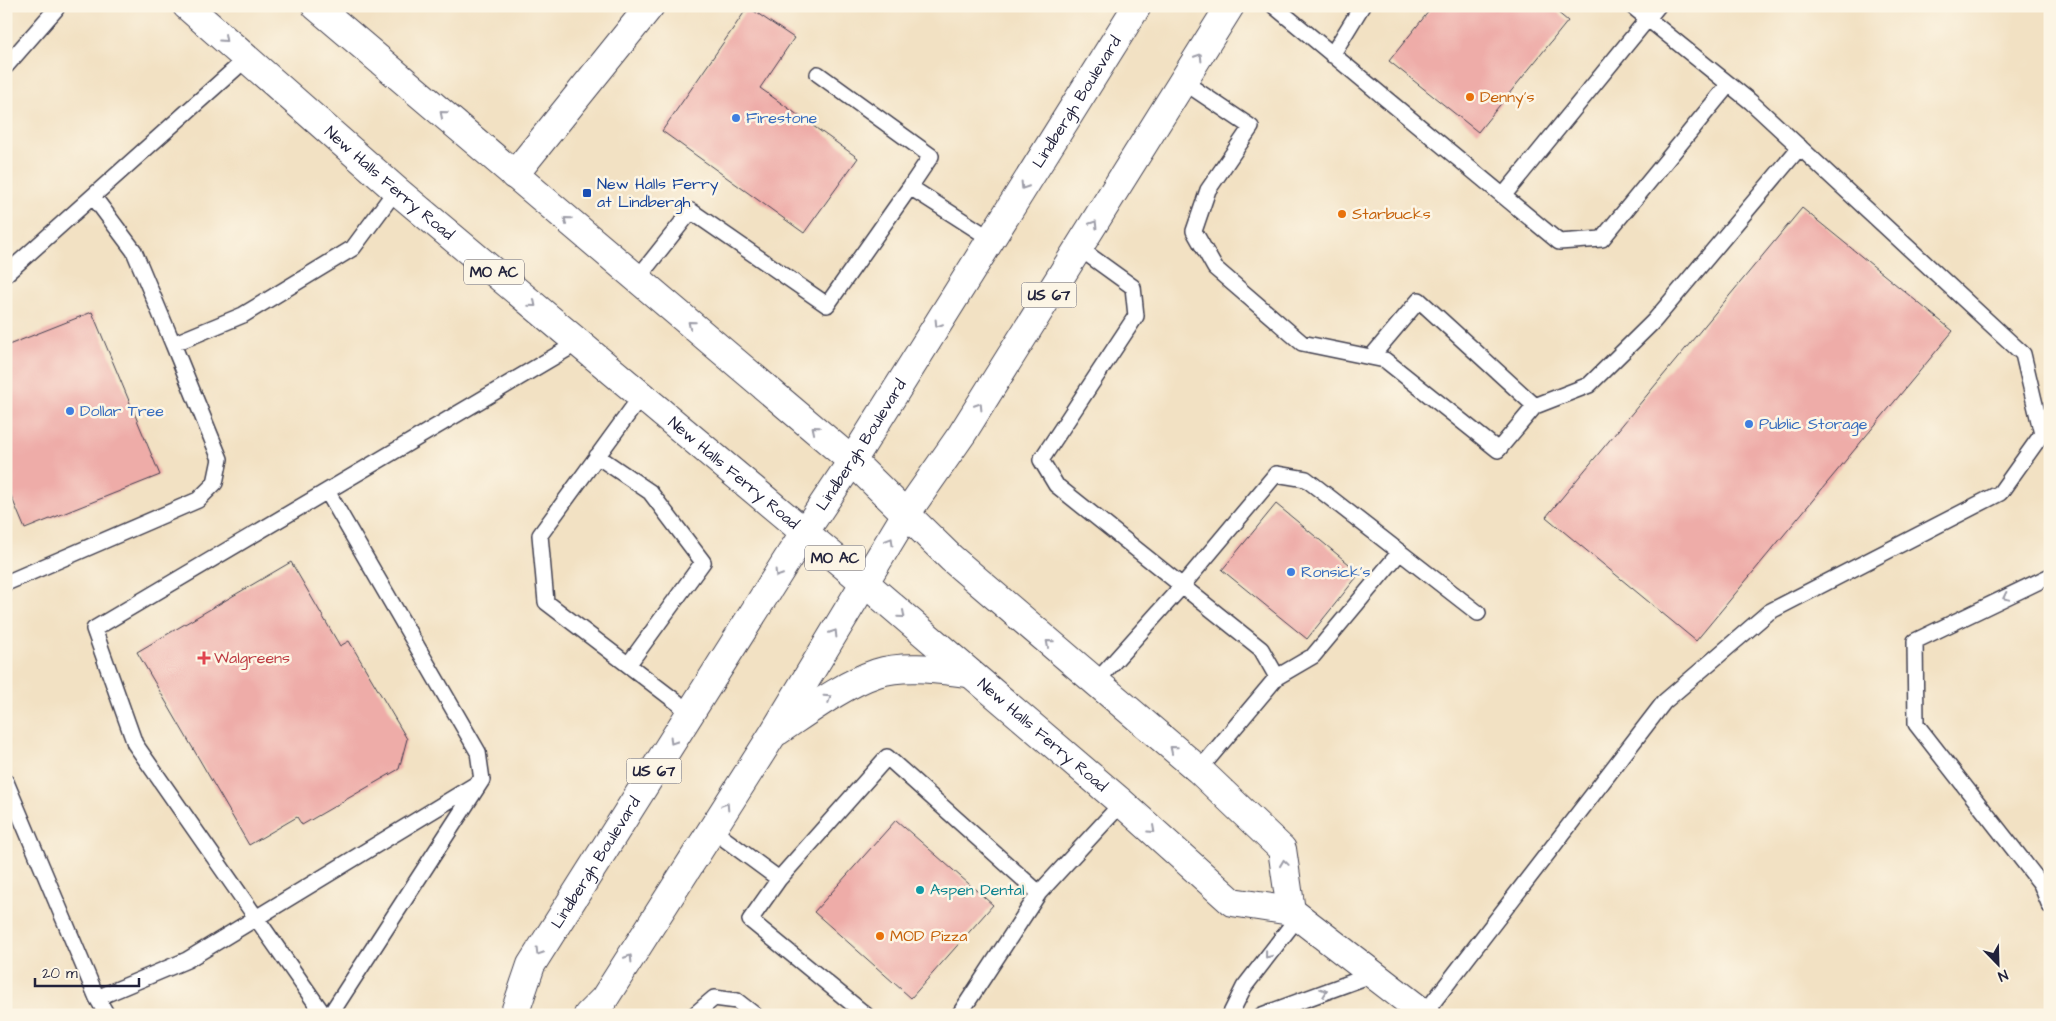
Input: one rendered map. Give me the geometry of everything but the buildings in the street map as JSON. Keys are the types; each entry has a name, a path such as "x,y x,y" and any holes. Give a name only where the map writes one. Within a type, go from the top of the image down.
{"main road":[{"name":"New Halls Ferry Road","path":"188,6 396,190 865,583 1122,803 1232,902 1295,914 1425,1014"},
{"path":"316,6 852,460 951,558 1199,770 1282,849 1295,914"},
{"path":"514,175 650,6"},
{"name":"Lindbergh Boulevard","path":"514,1015 531,965 1138,6"},
{"name":"US 67","path":"588,1015 604,999 772,734 906,514 962,434 1230,6"},
{"path":"772,734 836,693 878,673 917,668 969,673"}],"lane":[{"path":"6,66 56,9 53,6"},
{"path":"1274,6 1559,242 1602,239 1729,84"},
{"path":"1332,55 1362,6"},
{"path":"1425,1014 1664,702 1769,612 2000,493 2042,434 2024,354 1800,147 1729,84 1632,6"},
{"path":"1503,196 1658,6"},
{"path":"6,274 246,59"},
{"path":"637,279 691,211 827,305 930,156 818,74"},
{"path":"1184,82 1251,127 1208,190 1194,231 1215,268 1302,343 1385,360 1498,450 1535,406 1589,385 1654,321 1800,147"},
{"path":"910,187 991,239"},
{"path":"173,344 243,315 353,248 396,190"},
{"path":"6,583 198,500 216,483 220,459 134,251 93,196"},
{"path":"1078,248 1133,287 1136,316 1041,460 1056,485 1261,649 1277,677"},
{"path":"1371,357 1419,300 1535,406"},
{"path":"324,1015 135,744 94,629 579,342"},
{"path":"642,395 540,535 546,602 691,713"},
{"path":"597,456 650,492 703,562 628,665"},
{"path":"1095,683 1182,586 1276,474 1306,479 1478,613"},
{"path":"327,491 478,752 482,780 330,1015"},
{"path":"1199,770 1277,677 1313,656 1400,552"},
{"path":"2050,576 1915,641 1916,724 2041,884 2050,906"},
{"path":"866,1015 750,920 779,879 887,757 1039,893"},
{"path":"97,998 187,960 482,780"},
{"path":"6,782 97,998 107,1015"},
{"path":"959,1015 1039,893 1122,803"},
{"path":"711,829 779,879"},
{"path":"1230,1015 1244,987 1295,914"},
{"path":"1262,1015 1374,974"},
{"path":"694,1015 714,998 737,1001 755,1015"}],"place":[{"name":"Denny's","path":"1470,97"},
{"name":"Firestone","path":"736,118"},
{"name":"New Halls Ferry at Lindbergh","path":"587,193"},
{"name":"Starbucks","path":"1342,214"},
{"name":"Dollar Tree","path":"70,411"},
{"name":"Public Storage","path":"1749,424"},
{"name":"Ronsick's","path":"1291,572"},
{"name":"Walgreens","path":"204,658"},
{"name":"Aspen Dental","path":"920,890"},
{"name":"MOD Pizza","path":"880,936"}]}
